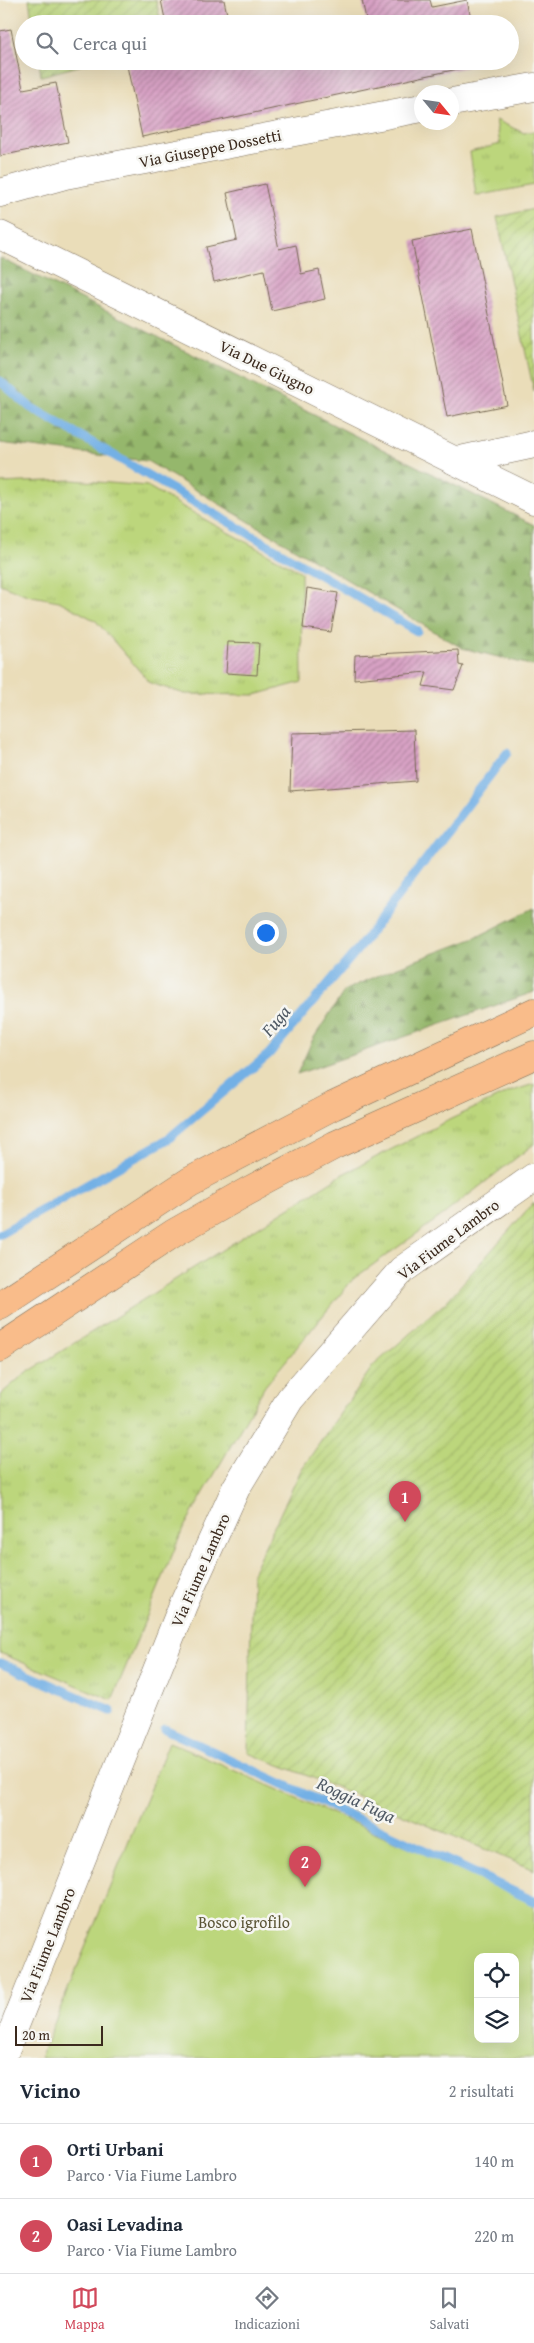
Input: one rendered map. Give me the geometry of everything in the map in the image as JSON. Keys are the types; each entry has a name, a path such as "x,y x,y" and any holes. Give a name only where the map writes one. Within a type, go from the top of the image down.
{"main road":[{"path":"0,1306 190,1180 333,1106 534,1012"},
{"path":"0,1348 174,1233 248,1192 335,1145 534,1055"}],"street":[{"path":"459,101 534,87"},
{"name":"Via Giuseppe Dossetti","path":"0,192 74,174 414,110"},
{"name":"Via Due Giugno","path":"0,235 534,500"},
{"path":"456,461 534,444"},
{"name":"Via Fiume Lambro","path":"2,2058 183,1605 236,1488 285,1407 402,1270 534,1176"}],"green space":[{"path":"29,0 156,0 159,15 32,15"},
{"path":"40,70 63,70 41,76"},
{"path":"496,120 524,133 534,131 534,185 476,196 470,152 500,144"},
{"path":"534,209 534,392 497,217"},
{"path":"0,258 534,525 534,666 462,648 147,461 0,443"},
{"path":"72,480 147,486 301,572 302,682 255,695 185,694 150,683 96,621 59,601 27,595 0,584 0,483"},
{"path":"534,908 534,992 297,1074 313,1039 345,990 398,967 475,938"},
{"path":"534,1084 534,1144 443,1215 353,1279 265,1386 183,1529 112,1700 0,1653 0,1395 22,1376 341,1175 451,1119 509,1092"},
{"path":"534,1202 534,1870 339,1788 248,1753 252,1573 301,1470 373,1366 446,1302"},
{"name":"Bosco igrofilo","path":"169,1742 534,1902 534,2058 40,2058"}],"building":[{"path":"161,0 224,0 227,15 164,15"},
{"path":"362,0 430,0 432,7 467,0 470,15 365,15"},
{"path":"11,29 15,49 15,70 19,70 23,89 56,83 68,142 0,156 0,31"},
{"path":"128,70 453,70 142,137"},
{"path":"265,184 279,249 296,245 301,274 319,270 325,299 272,311 264,270 214,282 206,247 237,240 227,193"},
{"path":"472,229 507,405 447,417 412,241"},
{"path":"307,588 338,593 331,632 303,628"},
{"path":"228,642 259,643 257,675 226,673"},
{"path":"458,650 459,665 463,666 454,690 423,686 427,672 354,679 355,655"},
{"path":"414,730 416,781 290,791 292,733"}],"waterway":[{"path":"0,381 30,407 417,631"},
{"name":"Fuga","path":"0,1234 168,1139 269,1054 358,949 507,753"},
{"path":"0,1663 111,1711"},
{"name":"Roggia Fuga","path":"165,1729 534,1901"}],"place":[{"name":"Orti Urbani","path":"405,1522"},
{"name":"Oasi Levadina","path":"305,1887"}]}
